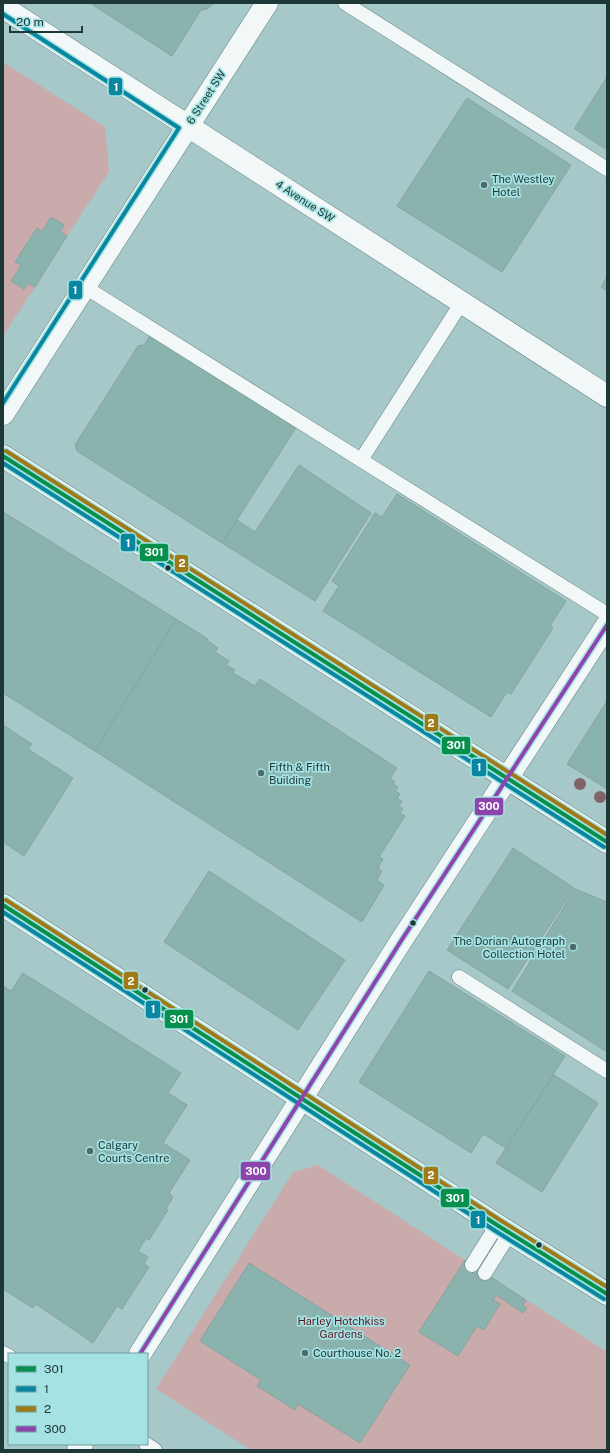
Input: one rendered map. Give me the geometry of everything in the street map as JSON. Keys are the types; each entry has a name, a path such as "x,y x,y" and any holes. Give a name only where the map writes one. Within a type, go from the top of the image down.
{"main road":[{"name":"6 Street SW","path":"3,414 267,3"},
{"name":"4 Avenue SW","path":"3,7 607,396"},
{"path":"3,456 607,842"},
{"path":"141,1353 401,941 607,625"},
{"path":"3,905 607,1294"}],"lane":[{"path":"345,3 607,169"},
{"path":"85,286 607,614"},
{"path":"360,460 462,302"},
{"path":"459,977 607,1071"},
{"path":"472,1265 504,1229"},
{"path":"485,1273 504,1229"}],"green space":[{"path":"3,62 105,127 109,172 67,236 60,232 51,217 42,232 36,228 15,262 21,265 11,280 24,289 28,283 35,287 3,336"},
{"name":"Harley Hotchkiss Gardens","path":"318,1165 607,1352 607,1450 251,1450 156,1389 293,1172"}],"building":[{"path":"90,3 214,3 207,9 201,10 172,56"},
{"path":"607,77 607,150 575,129"},
{"name":"The Westley Hotel","path":"467,98 571,165 502,272 397,206"},
{"path":"51,217 64,225 60,232 67,236 35,287 28,283 24,289 11,281 21,265 15,262 37,228 42,232"},
{"path":"607,277 607,291 601,287"},
{"path":"153,331 299,423 222,543 77,451 75,445 138,346 144,345"},
{"path":"299,465 371,513 315,601 222,543 237,520 255,532"},
{"path":"397,494 566,601 550,626 553,628 511,694 507,692 491,717 323,611 339,586 332,581 375,513 382,517"},
{"path":"3,512 176,619 95,751 3,693"},
{"name":"Fifth & Fifth Building","path":"176,619 208,639 207,640 218,648 215,652 229,661 226,665 235,670 233,673 255,686 260,679 397,768 390,778 395,782 393,784 398,787 395,791 400,794 397,799 402,801 399,806 403,809 400,813 405,816 379,857 383,859 378,868 382,871 377,880 384,885 362,922 95,751"},
{"path":"607,701 607,789 567,764"},
{"path":"3,725 32,744 28,749 73,778 24,856 3,842"},
{"path":"513,848 574,888 508,989 447,950"},
{"path":"209,871 345,960 298,1030 164,942"},
{"name":"The Dorian Autograph Collection Hotel","path":"575,889 607,902 607,1052 512,991"},
{"path":"429,971 565,1056 506,1148 483,1134 471,1153 359,1082"},
{"name":"Calgary Courts Centre","path":"23,973 181,1073 168,1093 187,1105 163,1143 190,1160 169,1193 173,1197 166,1209 168,1210 149,1240 146,1238 138,1251 148,1257 144,1264 149,1267 122,1309 117,1306 93,1343 36,1304 33,1308 3,1289 3,986 11,991"},
{"path":"554,1075 598,1103 542,1192 496,1163"},
{"path":"465,1260 526,1300 523,1305 527,1308 523,1313 496,1295 493,1300 500,1304 484,1330 477,1326 458,1356 419,1332"},
{"name":"Courthouse No. 2","path":"249,1263 410,1365 360,1443 298,1404 295,1410 257,1386 261,1380 200,1341"}],"transit line":[{"name":"1","path":"3,14 179,128 3,403"},
{"name":"2","path":"6,451 607,835"},
{"name":"301","path":"3,456 607,842"},
{"name":"1","path":"3,463 604,847"},
{"name":"300","path":"141,1353 401,941 607,625"},
{"name":"2","path":"6,900 500,1220 607,1287"},
{"name":"301","path":"3,905 497,1225 607,1294"},
{"name":"1","path":"3,912 494,1230 604,1299"}],"place":[{"name":"The Westley Hotel","path":"484,185"},
{"name":"Fifth & Fifth Building","path":"261,773"},
{"name":"The Dorian Autograph Collection Hotel","path":"573,947"},
{"name":"Calgary Courts Centre","path":"90,1151"},
{"name":"Courthouse No. 2","path":"305,1353"}]}
